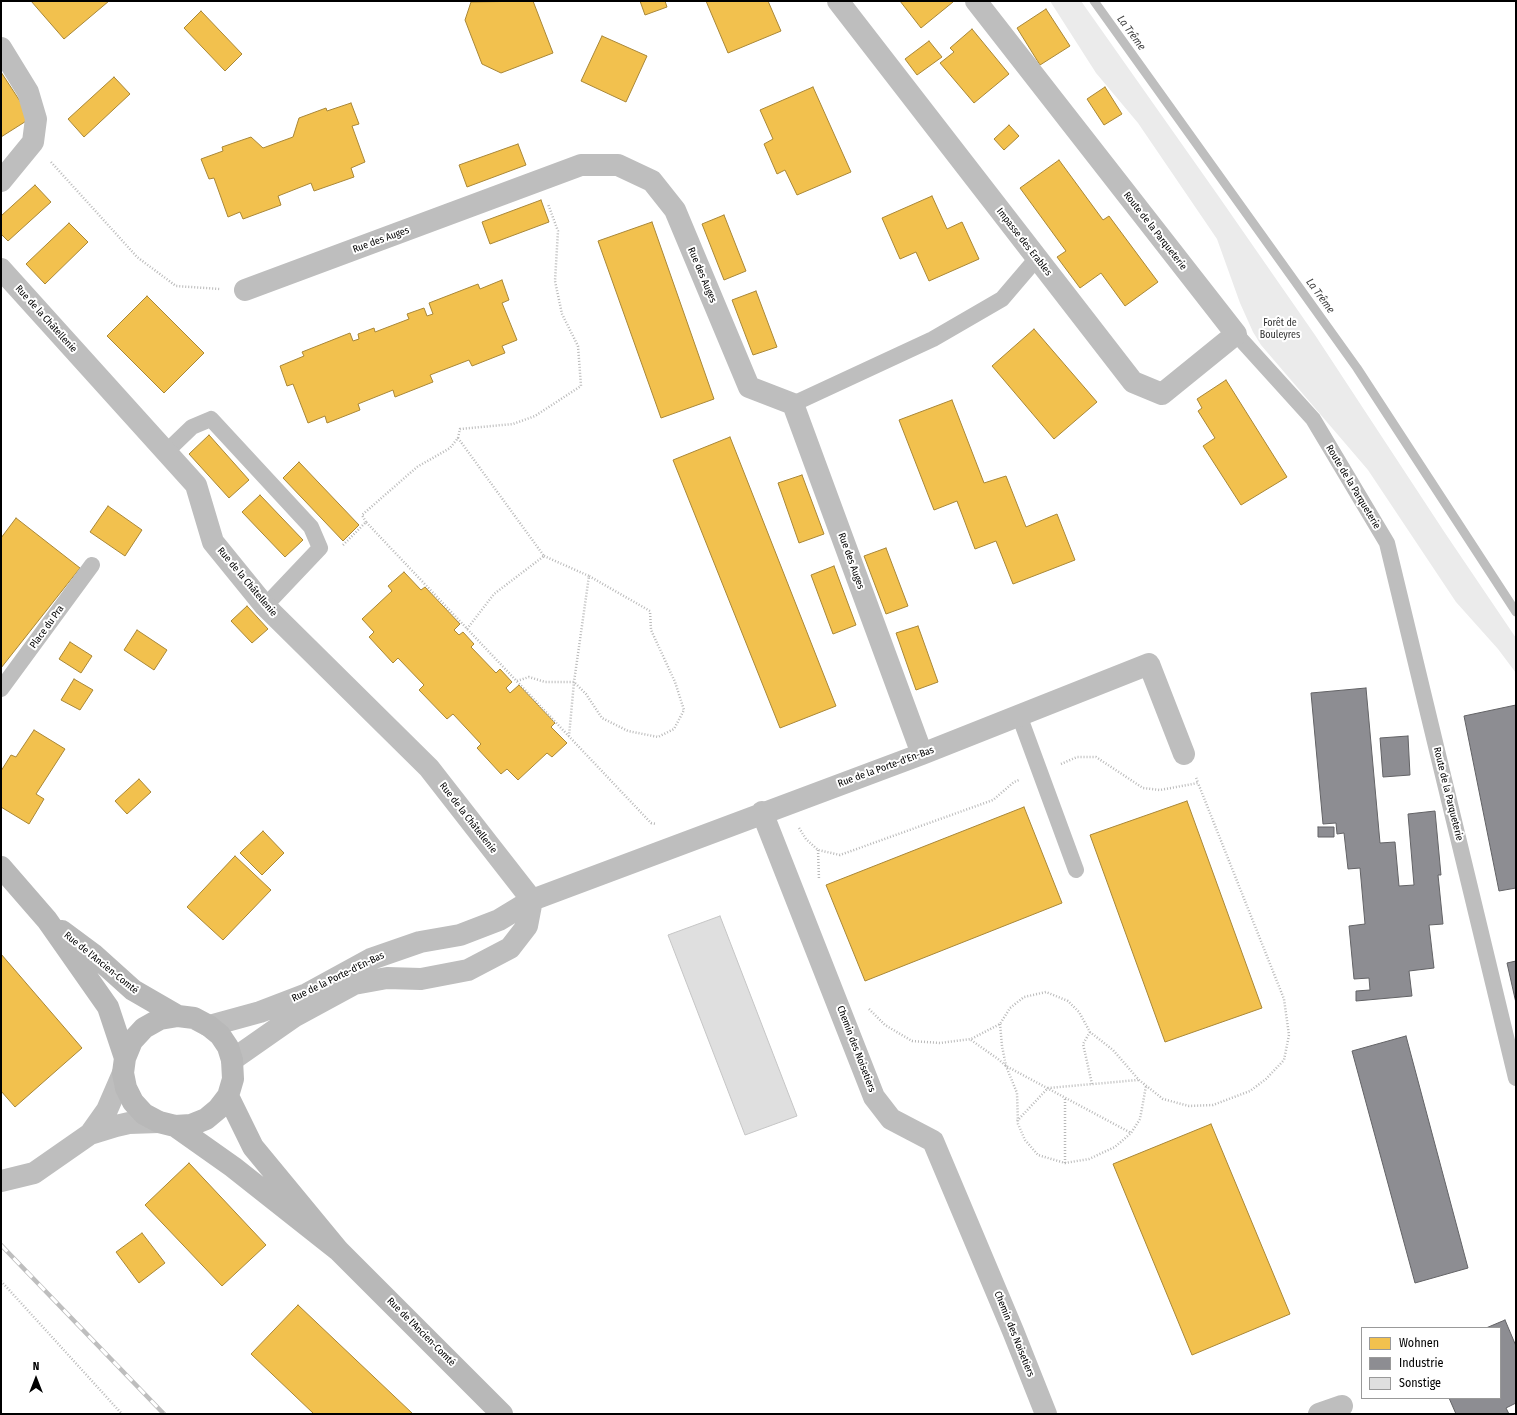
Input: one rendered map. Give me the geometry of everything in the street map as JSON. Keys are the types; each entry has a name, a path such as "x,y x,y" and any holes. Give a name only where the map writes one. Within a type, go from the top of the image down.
{"main road":[{"name":"Rue de l'Ancien-Comté","path":"1,867 46,920 108,1007 124,1065"},
{"name":"Rue de l'Ancien-Comté","path":"46,920 93,954 133,990 178,1016"},
{"path":"178,1016 194,1018 209,1026 220,1035 228,1047 232,1060 233,1079 228,1096 206,1119 191,1125 167,1124 144,1114 133,1102 126,1088 124,1065 132,1041 144,1028 160,1019 178,1016"},
{"name":"Rue de l'Ancien-Comté","path":"228,1096 253,1147 338,1250 502,1414"},
{"name":"Rue de l'Ancien-Comté","path":"167,1124 233,1167 338,1250"}],"street":[{"name":"Impasse des Erables","path":"838,1 1133,382 1162,394 1236,334"},
{"name":"Route de la Parqueterie","path":"976,1 1236,334"},
{"path":"1,48 28,92 36,119 33,142 1,181"},
{"name":"Rue des Auges","path":"244,290 581,165 618,165 652,181 675,210 749,387 793,404 922,754"},
{"name":"Rue de la Châtellenie","path":"1,269 196,485 213,542 265,606 429,768 532,900"},
{"name":"Rue de la Porte-d'En-Bas","path":"209,1026 260,1012 307,994 371,959 420,942 460,935 499,920 532,900 695,837 922,754 1149,664 1184,754"},
{"name":"Chemin des Noisetiers","path":"772,809 874,1097 890,1119 933,1141 1013,1331 1046,1414"},
{"name":"Rue de la Porte-d'En-Bas","path":"232,1060 295,1016 354,984 387,978 420,979 468,970 510,948 527,926 532,900"},
{"path":"90,1134 107,1110 124,1065"},
{"path":"1,1182 34,1173 90,1134 129,1123 167,1124"},
{"path":"1319,1414 1342,1406"}],"lane":[{"path":"793,404 934,339 1002,299 1037,258"},
{"name":"Route de la Parqueterie","path":"1236,334 1313,419 1387,543 1516,1078"},
{"path":"166,452 192,427 211,419 311,527 320,548 265,606"},
{"name":"Place du Pra","path":"1,689 92,565"},
{"path":"1019,715 1076,870"}],"path":[{"path":"33,142 137,257 176,286 244,290"},
{"path":"540,181 558,231 555,282 562,314 578,346 581,386 535,416 514,424 460,428 458,438 450,448 417,467 362,515 366,522 651,823 695,837"},
{"path":"458,438 544,556 590,576 650,611 651,630 675,682 684,710 674,729 658,737 628,731 602,718 586,694 574,682 545,682 529,677 517,680"},
{"path":"320,548 344,545 366,522"},
{"path":"467,629 494,594 544,556"},
{"path":"569,736 574,682 590,576"},
{"path":"866,1005 885,1025 912,1041 940,1043 971,1039 1000,1024 1010,1008 1024,997 1046,992 1068,1001 1079,1012 1090,1032 1113,1050 1139,1080 1163,1099 1189,1106 1213,1105 1250,1091 1266,1079 1284,1060 1289,1035 1284,999 1198,782 1184,754"},
{"path":"772,809 818,850 840,855 993,800 1014,782 1077,758 1096,758 1143,788 1160,790 1198,782"},
{"path":"818,850 818,872 820,886"},
{"path":"1000,1024 1006,1066 1017,1093 1017,1121 1025,1140 1038,1155 1065,1163 1089,1159 1115,1147 1131,1133 1140,1119 1146,1086"},
{"path":"1090,1032 1084,1044 1092,1084"},
{"path":"971,1039 998,1058 1006,1066 1131,1133"},
{"path":"1017,1121 1048,1088 1139,1080"},
{"path":"1065,1097 1065,1163"},
{"path":"1,1281 122,1414"}],"green space":[{"name":"Forêt de Bouleyres","path":"1050,1 1081,1 1315,335 1516,638 1516,673 1498,649 1456,602 1368,470 1261,345 1253,332 1240,303 1217,239 1138,123 1096,73"}],"building: Wohnen":[{"path":"31,1 109,1 64,39"},
{"path":"533,1 553,53 501,73 482,64 465,20 471,2"},
{"path":"640,1 665,1 667,7 645,15"},
{"path":"706,1 768,1 781,31 728,53"},
{"path":"900,1 952,1 953,2 921,28"},
{"path":"1046,9 1070,46 1040,65 1017,28"},
{"path":"201,11 242,54 225,71 184,28"},
{"path":"972,29 1009,74 974,103 940,63 954,52 950,48"},
{"path":"602,36 647,56 626,102 581,81"},
{"path":"929,41 942,57 917,75 905,59"},
{"path":"1,72 31,118 1,137"},
{"path":"114,77 130,94 84,137 68,119"},
{"path":"813,87 851,172 797,195 785,170 777,174 764,144 773,139 760,110"},
{"path":"1105,87 1122,114 1104,125 1087,99"},
{"path":"351,103 359,124 352,126 365,162 351,168 354,177 314,191 311,183 278,196 281,205 243,219 240,212 228,217 214,178 209,179 201,159 223,151 222,147 251,137 263,148 293,137 299,118 326,108 327,111"},
{"path":"1009,125 1019,136 1004,150 994,139"},
{"path":"518,144 526,165 467,187 459,165"},
{"path":"1059,160 1103,220 1109,216 1158,282 1125,306 1101,273 1080,288 1057,257 1066,251 1020,188"},
{"path":"35,185 51,202 8,241 1,234 1,216"},
{"path":"932,196 947,229 962,222 979,259 929,281 916,252 900,259 882,218"},
{"path":"541,200 549,222 490,244 482,222"},
{"path":"724,215 746,271 724,280 702,224"},
{"path":"652,222 714,399 661,418 598,241"},
{"path":"69,223 88,242 45,284 26,264"},
{"path":"502,280 509,300 502,303 517,340 502,346 505,353 472,366 469,360 430,375 433,382 395,397 393,390 358,404 360,410 327,423 325,416 308,423 293,384 287,386 280,366 304,356 302,352 350,333 353,341 359,339 358,334 374,328 375,332 409,319 407,314 424,308 427,316 433,314 429,303 478,284 480,289"},
{"path":"756,291 777,347 753,355 732,300"},
{"path":"147,296 204,353 164,393 107,336"},
{"path":"1034,329 1097,402 1054,439 992,366"},
{"path":"1226,380 1287,477 1241,505 1203,446 1215,438 1198,411 1202,408 1197,399"},
{"path":"952,400 984,483 1006,476 1026,527 1057,514 1075,560 1013,584 996,541 975,549 957,501 934,510 899,420"},
{"path":"209,435 249,480 229,498 189,454"},
{"path":"730,437 836,706 780,728 673,460"},
{"path":"299,462 359,525 343,541 283,478"},
{"path":"802,475 824,534 799,543 778,483"},
{"path":"260,495 303,540 285,557 242,512"},
{"path":"108,506 142,530 125,556 90,532"},
{"path":"16,518 80,568 1,668 1,538"},
{"path":"886,548 908,606 886,614 864,556"},
{"path":"834,566 856,625 833,634 811,575"},
{"path":"404,572 421,590 425,587 460,624 454,630 459,635 463,632 474,644 471,647 496,673 500,669 512,682 506,688 510,693 519,685 555,723 551,727 567,743 552,757 547,753 518,780 507,769 501,774 477,748 481,744 453,714 447,719 419,690 424,685 398,658 393,663 369,637 374,632 362,619 392,591 388,586"},
{"path":"247,606 268,629 252,643 231,621"},
{"path":"918,626 938,682 916,690 896,633"},
{"path":"137,630 167,650 154,670 124,650"},
{"path":"70,642 92,656 81,673 59,659"},
{"path":"74,679 93,690 80,710 61,700"},
{"path":"34,730 65,749 36,794 44,799 29,824 1,807 1,771 11,755 16,757"},
{"path":"139,779 151,792 127,814 115,801"},
{"path":"1187,801 1262,1008 1165,1042 1090,835"},
{"path":"1024,807 1062,903 865,981 826,885"},
{"path":"263,831 284,853 262,875 240,853"},
{"path":"235,856 271,890 223,940 187,907"},
{"path":"1,954 82,1048 15,1107 1,1091"},
{"path":"1211,1124 1290,1314 1192,1355 1113,1164"},
{"path":"189,1163 266,1245 222,1286 145,1205"},
{"path":"142,1233 165,1263 139,1283 116,1252"},
{"path":"298,1305 413,1414 314,1414 251,1354"}],"building: Industrie":[{"path":"1366,688 1380,843 1395,842 1399,886 1414,885 1408,814 1435,811 1441,875 1438,875 1443,924 1429,925 1434,968 1409,971 1412,996 1356,1001 1356,991 1370,990 1369,978 1354,979 1349,926 1365,924 1360,868 1348,869 1344,833 1337,834 1336,823 1323,824 1311,693"},
{"path":"1516,705 1516,888 1499,891 1464,716"},
{"path":"1408,736 1410,775 1383,777 1380,738"},
{"path":"1318,827 1334,827 1334,837 1318,837"},
{"path":"1516,961 1516,1003 1507,963"},
{"path":"1406,1036 1468,1268 1415,1283 1352,1051"},
{"path":"1505,1320 1516,1346 1516,1403 1506,1408 1509,1414 1456,1414 1449,1399 1501,1399 1501,1327 1488,1327"}],"building: Sonstige":[{"path":"720,916 797,1116 745,1135 668,935"}],"waterway":[{"name":"La Trême","path":"1094,1 1357,368 1516,612"}],"railway":[{"path":"1,1245 164,1414"}]}
